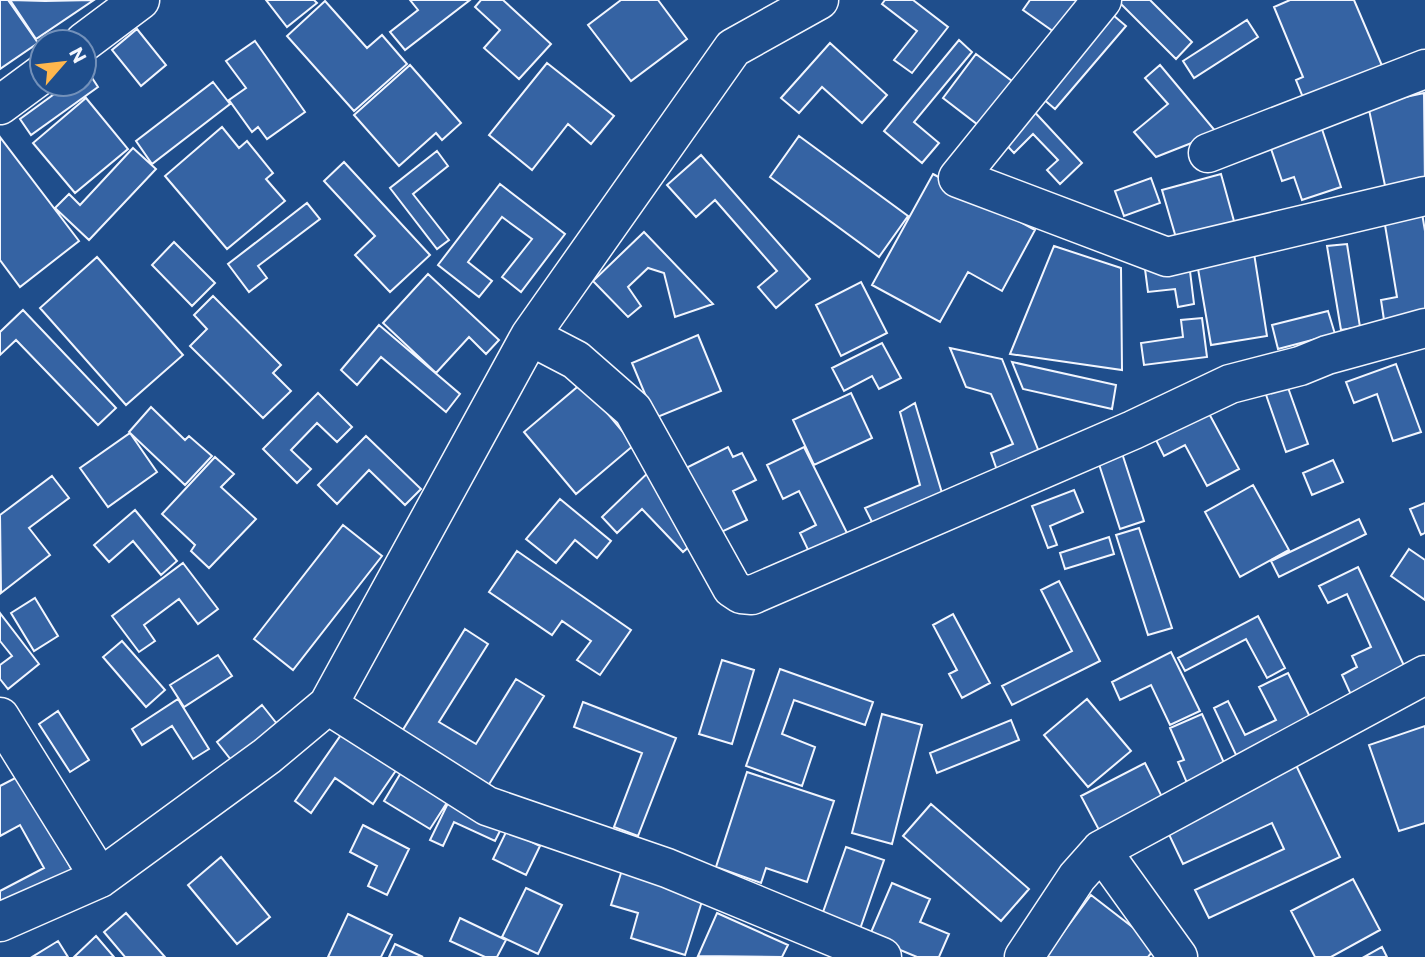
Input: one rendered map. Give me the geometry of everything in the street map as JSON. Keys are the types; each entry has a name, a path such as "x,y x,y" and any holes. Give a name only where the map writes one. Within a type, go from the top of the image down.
{"street":[{"path":"98,32 140,0"},
{"path":"0,922 100,878 267,756 328,705 530,336 733,48 819,0"},
{"path":"1102,0 958,177 1167,257 1425,196"},
{"path":"1208,153 1425,69"},
{"path":"0,105 28,84"},
{"path":"530,336 576,360 633,410 732,589 741,594 752,595 1133,430 1230,384 1425,328"},
{"path":"1024,957 1077,877 1101,850 1425,674"},
{"path":"328,705 487,806 667,868 882,957"},
{"path":"0,717 100,878"},
{"path":"1101,850 1178,957"}],"building":[{"path":"0,0 8,0 28,29 28,50 0,69"},
{"path":"10,0 94,0 52,28 29,28"},
{"path":"266,0 314,0 317,3 287,27"},
{"path":"410,0 470,0 405,50 390,32 418,10"},
{"path":"481,0 503,0 551,44 519,79 484,48 500,30 475,7"},
{"path":"621,0 658,0 687,39 631,81 588,25"},
{"path":"885,0 913,0 948,27 912,73 894,60 917,31 882,4"},
{"path":"1030,0 1080,0 1064,39 1023,10"},
{"path":"1117,0 1150,0 1192,42 1176,59"},
{"path":"1290,0 1354,0 1383,68 1304,100 1296,80 1303,77 1274,7"},
{"path":"325,1 367,48 382,35 407,64 354,111 287,36"},
{"path":"1113,15 1126,26 1055,109 1042,98"},
{"path":"1247,20 1258,37 1194,78 1183,61"},
{"path":"137,29 166,65 141,86 112,50"},
{"path":"959,40 972,52 914,122 939,143 922,163 884,131"},
{"path":"255,41 305,112 267,139 258,127 252,132 229,100 246,88 226,61"},
{"path":"830,43 887,95 862,123 822,87 799,113 781,98"},
{"path":"976,54 1020,87 986,131 943,98"},
{"path":"547,63 614,116 591,144 568,124 532,170 489,135"},
{"path":"410,65 461,123 442,140 436,133 399,166 354,115"},
{"path":"1160,65 1217,133 1156,157 1134,132 1168,104 1145,78"},
{"path":"213,82 230,104 152,164 136,141"},
{"path":"1424,93 1425,187 1387,195 1368,105"},
{"path":"49,98 83,98 31,135 20,119"},
{"path":"86,98 128,149 75,193 33,143"},
{"path":"1029,106 1082,163 1060,184 1047,170 1058,160 1033,134 1014,153 998,136"},
{"path":"1320,123 1341,187 1302,200 1294,177 1282,181 1268,140"},
{"path":"222,127 239,148 247,141 273,173 266,179 285,201 227,249 165,176"},
{"path":"799,136 908,216 879,257 770,177"},
{"path":"0,137 79,241 20,287 0,260"},
{"path":"133,148 156,169 89,240 55,208 69,194 80,205"},
{"path":"437,151 448,166 413,194 449,240 437,249 390,188"},
{"path":"701,155 810,279 776,308 758,287 777,271 715,200 696,217 667,185"},
{"path":"344,162 430,255 390,292 355,255 375,236 324,181"},
{"path":"933,174 1035,230 1002,291 968,272 940,322 872,285"},
{"path":"1221,174 1237,232 1179,248 1162,190"},
{"path":"1151,178 1160,203 1124,216 1115,191"},
{"path":"500,184 565,234 521,292 502,277 532,239 502,217 468,262 492,281 479,297 438,265"},
{"path":"307,203 320,219 258,266 267,278 249,292 228,264"},
{"path":"1422,213 1425,231 1425,313 1384,320 1381,300 1397,297 1384,219"},
{"path":"644,232 713,304 675,317 664,273 648,268 628,287 641,306 628,317 593,281"},
{"path":"174,242 215,283 192,306 152,265"},
{"path":"1347,244 1360,327 1341,330 1327,246"},
{"path":"1054,246 1121,268 1122,370 1010,354"},
{"path":"1253,247 1267,336 1211,345 1196,257"},
{"path":"97,257 183,355 126,405 40,308"},
{"path":"1189,263 1194,304 1178,307 1175,289 1148,292 1145,269"},
{"path":"428,274 499,340 486,354 469,337 436,373 383,323"},
{"path":"861,282 887,333 841,356 816,305"},
{"path":"213,296 281,365 273,373 291,391 263,418 190,346 207,329 194,315"},
{"path":"23,310 116,408 98,425 16,340 0,355 0,332"},
{"path":"1328,311 1335,334 1278,349 1272,325"},
{"path":"1202,318 1207,357 1144,365 1141,343 1183,337 1181,320"},
{"path":"379,325 460,394 446,412 381,357 357,385 341,370"},
{"path":"698,335 721,391 655,418 632,363"},
{"path":"882,343 901,378 879,389 872,376 844,391 832,368"},
{"path":"950,348 1002,359 1041,457 998,473 991,453 1013,444 991,394 966,387"},
{"path":"1012,362 1116,385 1112,409 1023,389"},
{"path":"1396,364 1421,432 1393,441 1377,394 1354,403 1346,382"},
{"path":"1286,382 1308,444 1286,452 1264,389"},
{"path":"582,383 634,445 576,494 524,432"},
{"path":"318,393 352,427 337,442 317,423 291,450 311,469 297,483 263,449"},
{"path":"851,393 872,438 814,465 793,420"},
{"path":"915,403 942,493 874,526 865,508 920,485 900,412"},
{"path":"151,407 185,440 189,436 212,456 185,485 129,432"},
{"path":"1206,408 1239,469 1207,486 1185,445 1164,456 1154,436"},
{"path":"130,433 157,472 108,507 80,468"},
{"path":"366,436 421,489 405,505 369,470 337,504 318,485"},
{"path":"728,447 733,457 742,453 756,480 733,491 747,520 717,534 686,468"},
{"path":"804,447 849,537 811,556 800,533 816,525 799,491 783,499 767,465"},
{"path":"1120,447 1144,521 1120,529 1096,455"},
{"path":"215,457 234,474 221,487 256,519 209,568 191,551 195,545 162,514"},
{"path":"1333,460 1343,482 1312,495 1303,473"},
{"path":"657,464 701,536 683,552 642,509 617,533 602,517"},
{"path":"52,476 69,498 29,528 50,555 1,593 0,515"},
{"path":"1253,485 1289,550 1240,577 1205,512"},
{"path":"1074,490 1083,512 1050,526 1057,545 1048,548 1032,506"},
{"path":"560,499 611,541 597,558 575,540 556,563 526,539"},
{"path":"1425,503 1425,533 1421,535 1410,509"},
{"path":"135,510 177,561 161,575 133,541 109,562 94,545"},
{"path":"1359,519 1366,534 1279,577 1271,561"},
{"path":"343,525 382,556 293,670 254,639"},
{"path":"1139,528 1172,628 1148,635 1116,535"},
{"path":"1109,537 1114,554 1065,569 1060,553"},
{"path":"1409,549 1425,560 1425,600 1391,576"},
{"path":"517,551 631,630 600,675 577,660 591,641 562,621 552,635 489,592"},
{"path":"183,563 218,609 198,624 179,599 144,625 155,641 139,652 112,616"},
{"path":"1358,567 1407,672 1352,697 1342,675 1357,667 1352,656 1371,647 1347,594 1328,603 1319,586"},
{"path":"1059,581 1100,661 1012,705 1002,686 1072,651 1041,590"},
{"path":"35,598 58,636 34,651 11,613"},
{"path":"0,613 39,664 8,689 0,679 0,665 12,656 0,641"},
{"path":"953,614 990,683 962,698 949,674 957,670 933,625"},
{"path":"1258,616 1285,668 1267,678 1246,639 1185,671 1178,658"},
{"path":"465,629 488,644 439,722 476,744 516,679 544,696 488,786 401,733"},
{"path":"122,641 165,690 146,707 103,657"},
{"path":"1171,652 1200,711 1170,725 1151,685 1120,700 1112,682"},
{"path":"218,655 232,676 184,707 170,685"},
{"path":"722,660 754,670 732,744 699,734"},
{"path":"780,669 873,702 865,725 794,700 782,734 815,747 802,786 746,766"},
{"path":"1288,673 1312,721 1237,757 1214,708 1228,701 1245,735 1276,720 1259,687"},
{"path":"178,699 209,749 193,759 172,726 142,745 132,729"},
{"path":"1087,699 1131,751 1088,787 1044,735"},
{"path":"583,702 676,738 638,836 614,827 642,753 574,727"},
{"path":"262,705 281,729 235,765 217,742"},
{"path":"58,711 89,760 70,772 39,724"},
{"path":"882,714 922,725 892,844 852,833"},
{"path":"1202,714 1225,765 1187,783 1178,762 1184,760 1170,728"},
{"path":"1011,720 1019,740 937,773 930,753"},
{"path":"1425,726 1425,823 1399,831 1369,745"},
{"path":"343,732 397,769 373,804 335,778 311,813 295,801"},
{"path":"1145,763 1162,797 1099,830 1081,796"},
{"path":"1295,763 1340,857 1209,918 1195,890 1284,849 1272,823 1183,864 1164,824"},
{"path":"402,771 448,801 430,829 384,801"},
{"path":"747,772 834,801 807,882 766,868 761,883 716,867"},
{"path":"21,775 74,874 0,915 0,891 44,868 20,825 0,836 0,786"},
{"path":"450,799 503,825 495,841 454,822 443,846 430,840"},
{"path":"931,804 1029,889 1001,921 903,836"},
{"path":"363,825 409,849 387,895 368,886 377,866 350,852"},
{"path":"507,830 540,846 526,875 493,859"},
{"path":"846,847 884,860 860,929 822,915"},
{"path":"221,857 270,917 237,944 188,885"},
{"path":"622,870 704,895 685,955 631,938 638,913 611,905"},
{"path":"1353,879 1380,930 1331,957 1315,957 1291,911"},
{"path":"892,883 930,899 920,922 949,934 939,957 917,957 869,937"},
{"path":"526,888 562,905 538,954 502,937"},
{"path":"1091,895 1157,946 1148,957 1045,957"},
{"path":"126,913 165,957 125,957 104,932"},
{"path":"717,913 788,945 782,957 698,956"},
{"path":"348,914 392,935 381,957 328,957"},
{"path":"460,918 506,940 497,957 485,957 450,941"},
{"path":"96,936 114,957 74,957"},
{"path":"58,941 68,957 32,957"},
{"path":"395,944 423,957 389,957"},
{"path":"1382,947 1387,957 1364,957"}]}
